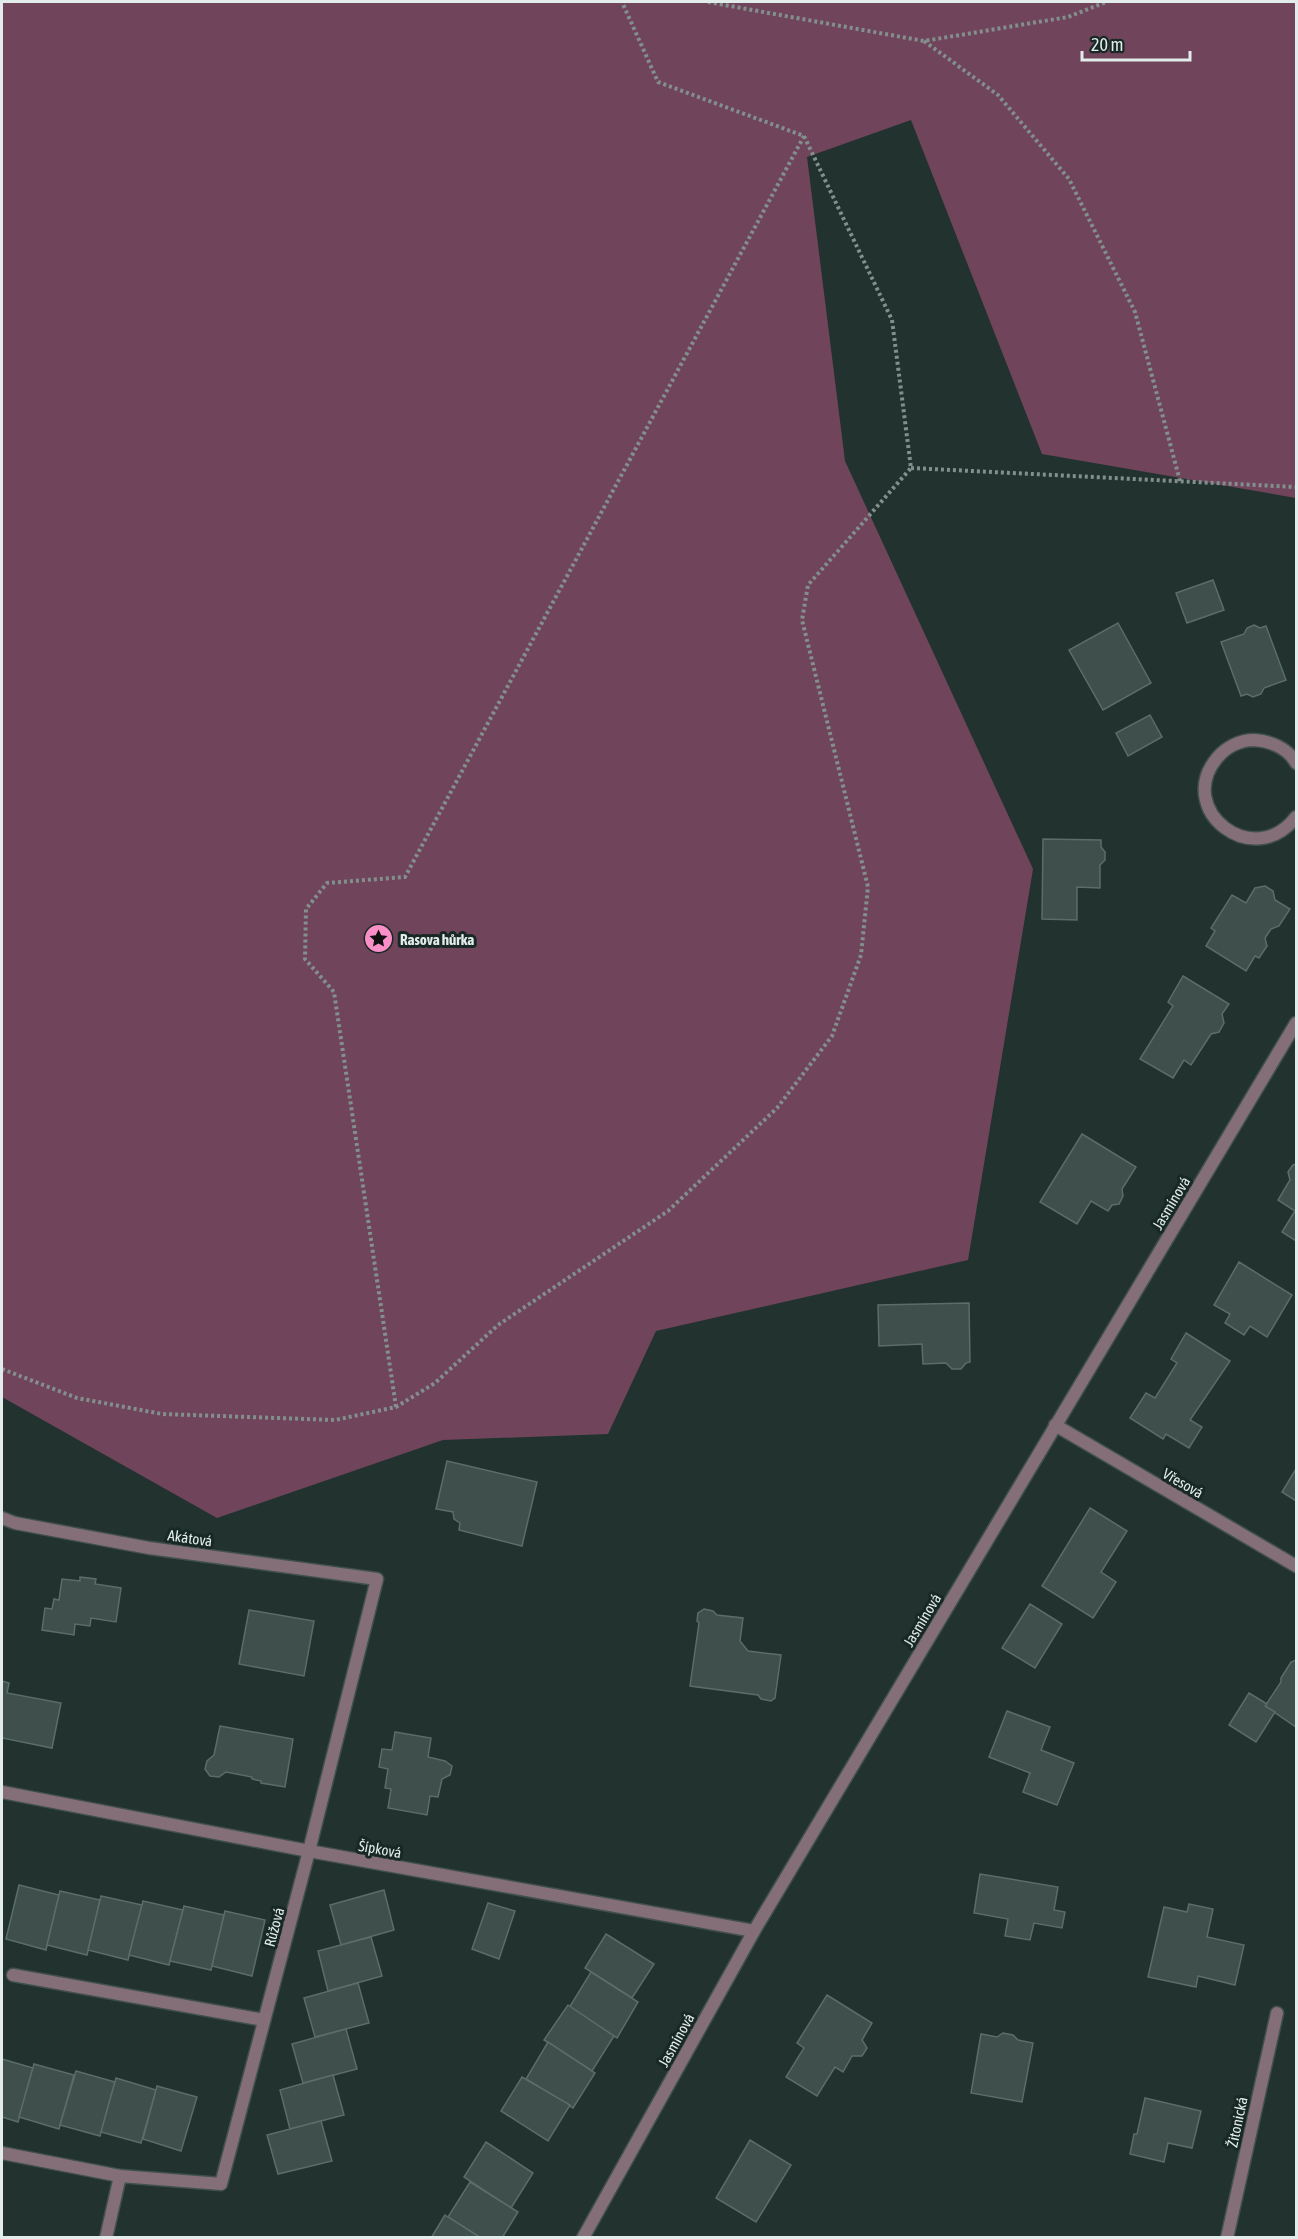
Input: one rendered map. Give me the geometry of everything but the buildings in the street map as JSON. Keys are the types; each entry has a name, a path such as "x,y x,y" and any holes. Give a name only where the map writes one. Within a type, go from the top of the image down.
{"street":[{"path":"1296,763 1282,748 1267,742 1251,740 1236,744 1222,752 1212,765 1206,779 1205,796 1211,813 1221,826 1235,835 1252,839 1268,837 1284,830 1296,818"},
{"name":"Jasmínová","path":"583,2238 754,1931 1296,1023"},
{"name":"Vřesová","path":"1055,1425 1296,1566"},
{"name":"Akátová","path":"2,1518 15,1523 149,1548 377,1579"},
{"name":"Růžová","path":"2,2153 120,2176 221,2184 309,1851 377,1579"},
{"name":"Šípková","path":"2,1792 309,1851 754,1931"},
{"path":"14,1975 264,2020"},
{"name":"Žitonická","path":"1227,2238 1276,2013"},
{"path":"106,2238 120,2176"}],"path":[{"path":"2,1369 77,1398 162,1413 335,1420 396,1407 435,1383 498,1325 668,1211 777,1108 832,1036 861,955 868,887 802,620 808,585 911,468 892,320 804,136 658,82 622,2"},
{"path":"708,2 924,41 1068,17 1106,2"},
{"path":"924,41 998,94 1069,179 1135,312 1180,481"},
{"path":"396,1407 334,992 305,959 306,909 327,883 405,877 804,136"},
{"path":"911,468 1296,487"}],"shaded area":[{"path":"2,2 1296,2 1296,498 1042,454 911,120 807,157 845,461 1033,869 968,1260 656,1331 608,1434 443,1440 217,1518 2,1397"}],"place":[{"name":"Rasova hůrka","path":"379,939"}]}
